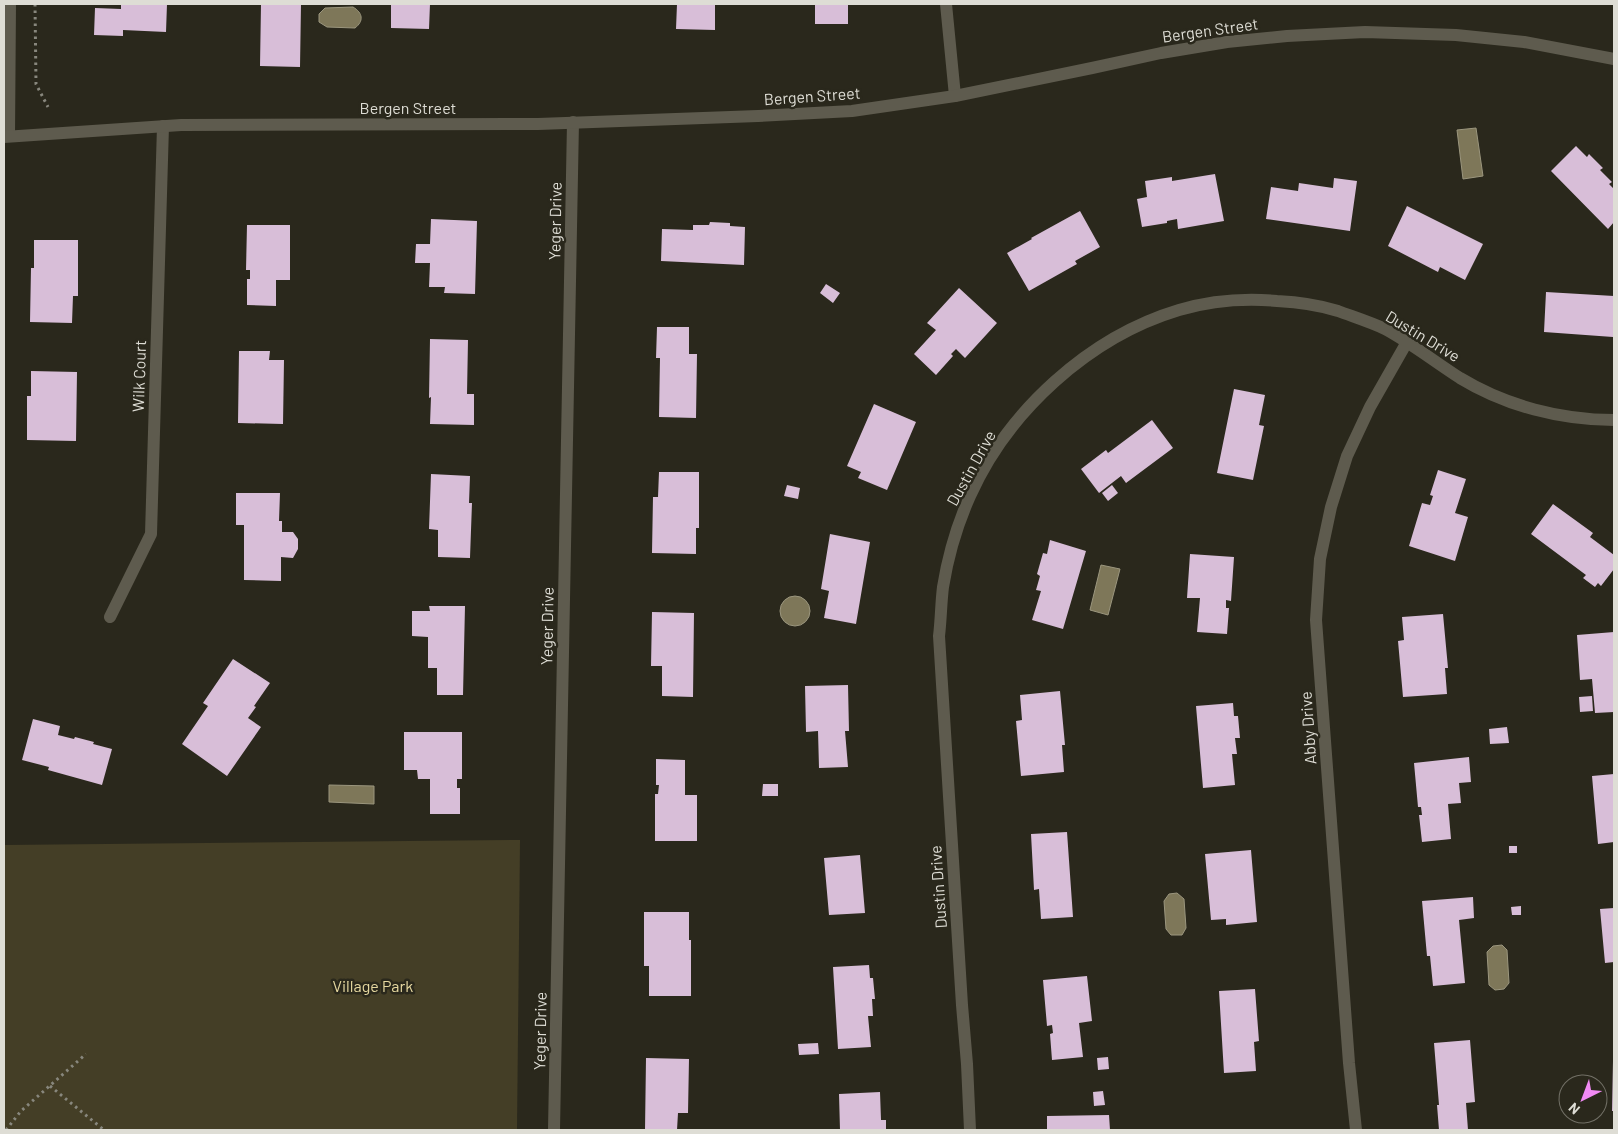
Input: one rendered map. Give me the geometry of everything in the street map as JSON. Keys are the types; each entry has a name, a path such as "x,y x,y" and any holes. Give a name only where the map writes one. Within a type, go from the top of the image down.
{"street":[{"path":"6,136 10,4"},
{"path":"946,4 955,96"},
{"name":"Bergen Street","path":"6,136 163,126 538,124 852,111 955,96 1161,52 1227,42 1287,36 1365,32 1456,35 1524,42 1614,59"},
{"name":"Yeger Drive","path":"554,1130 573,122"},
{"name":"Wilk Court","path":"110,617 151,534 163,126"},
{"name":"Dustin Drive","path":"970,1130 939,636 943,588 953,541 970,496 997,448 1026,410 1060,376 1099,347 1142,324 1179,310 1218,302 1258,299 1298,302 1337,311 1383,328 1461,379 1499,398 1544,412 1591,420 1614,420"},
{"name":"Abby Drive","path":"1356,1130 1349,1063 1316,620 1320,568 1331,507 1347,456 1370,407 1407,342"}],"path":[{"path":"35,4 36,84 48,108"},
{"path":"6,1130 21,1111 86,1054"},
{"path":"50,1086 104,1130"}],"green space":[{"name":"Village Park","path":"520,840 517,1130 4,1130 4,845"}],"shaded area":[{"path":"353,7 359,12 361,17 360,23 355,28 327,27 319,22 319,14 325,8"},
{"path":"1476,128 1483,176 1463,179 1457,130"},
{"path":"1101,565 1120,569 1108,615 1090,610"},
{"path":"795,596 806,600 810,611 806,622 795,626 784,622 780,611 784,600"},
{"path":"329,785 374,786 374,804 329,802"},
{"path":"1177,893 1184,899 1186,928 1182,935 1171,935 1166,929 1164,901 1169,894"},
{"path":"1502,945 1507,950 1509,983 1504,989 1495,990 1489,985 1487,952 1493,946"}],"building":[{"path":"121,4 167,4 166,32 123,30 123,36 94,35 95,8 121,9"},
{"path":"261,4 301,4 300,67 260,66"},
{"path":"391,4 430,4 429,29 391,28"},
{"path":"677,4 715,4 715,30 676,29"},
{"path":"815,4 848,4 848,24 815,24"},
{"path":"1576,146 1587,157 1589,154 1603,168 1600,170 1612,182 1609,184 1614,189 1614,222 1608,229 1551,171"},
{"path":"1215,174 1224,221 1178,229 1177,219 1167,221 1167,223 1142,227 1137,199 1147,197 1145,181 1172,177 1172,181"},
{"path":"1334,178 1357,181 1350,231 1266,219 1271,187 1298,191 1299,183 1333,188"},
{"path":"1407,206 1483,244 1465,280 1440,267 1438,272 1388,246"},
{"path":"1080,211 1100,247 1075,261 1077,264 1029,291 1007,253"},
{"path":"431,219 477,221 475,294 444,293 445,287 429,287 430,263 415,263 416,244 430,244"},
{"path":"710,222 730,223 730,226 745,227 744,265 661,261 662,229 693,230 693,225 709,225"},
{"path":"247,225 290,225 290,280 276,280 276,306 247,305 247,279 250,279 250,270 246,270"},
{"path":"34,240 78,240 78,296 73,296 72,323 30,322 31,268 34,268"},
{"path":"826,284 840,293 833,303 820,293"},
{"path":"959,288 997,323 965,358 956,349 951,354 953,356 936,375 914,354 936,330 927,323"},
{"path":"1546,292 1614,296 1613,337 1544,332"},
{"path":"657,327 689,327 689,354 697,354 696,418 659,417 660,358 656,358"},
{"path":"430,339 468,340 467,394 474,394 474,425 430,424"},
{"path":"239,351 270,351 269,360 284,360 283,424 238,423"},
{"path":"31,371 77,372 76,441 27,440 27,396 31,396"},
{"path":"1234,389 1265,395 1259,425 1264,426 1253,480 1217,473"},
{"path":"874,404 916,422 887,490 858,478 861,472 847,466"},
{"path":"1152,420 1173,448 1126,483 1121,476 1099,493 1081,469 1106,450 1108,453"},
{"path":"1438,470 1466,479 1455,513 1468,517 1455,561 1409,546 1422,503 1430,505 1433,496 1430,495"},
{"path":"659,472 699,472 699,528 696,528 696,554 652,553 653,497 658,497"},
{"path":"431,474 470,476 469,503 472,503 470,558 438,557 438,530 429,529"},
{"path":"787,485 800,488 798,499 784,496"},
{"path":"1112,485 1118,493 1108,501 1102,493"},
{"path":"236,493 280,493 279,521 282,521 282,532 293,532 298,539 298,549 293,558 281,557 281,581 244,580 244,525 236,525"},
{"path":"1553,504 1593,533 1590,537 1614,555 1614,569 1601,586 1598,583 1595,587 1583,578 1586,575 1531,534"},
{"path":"830,534 870,542 856,624 824,618 829,591 821,589"},
{"path":"1050,540 1086,551 1063,629 1032,620 1041,591 1036,590 1040,576 1037,574 1043,553 1047,554"},
{"path":"1190,554 1234,557 1231,601 1226,600 1226,608 1229,608 1227,634 1197,632 1200,598 1187,598"},
{"path":"429,606 465,606 463,695 437,695 437,668 428,668 428,637 412,636 412,611 430,611"},
{"path":"652,612 694,613 693,697 662,696 662,666 651,666"},
{"path":"1443,614 1448,668 1445,668 1447,694 1403,697 1398,641 1404,640 1402,617"},
{"path":"1614,632 1614,712 1595,713 1592,679 1580,680 1577,635"},
{"path":"233,659 270,683 248,718 261,727 227,776 182,744 208,706 203,703"},
{"path":"848,685 849,731 845,731 848,767 819,768 818,731 806,732 805,686"},
{"path":"1060,691 1065,745 1062,745 1064,772 1021,776 1016,721 1022,720 1020,695"},
{"path":"1592,696 1593,711 1580,712 1579,697"},
{"path":"1233,703 1234,716 1238,716 1240,738 1235,738 1237,754 1232,754 1235,785 1203,788 1196,706"},
{"path":"33,719 60,726 58,735 74,739 75,737 112,749 102,785 48,770 49,767 22,760"},
{"path":"1507,727 1509,743 1490,744 1489,729"},
{"path":"404,732 462,732 462,779 457,779 457,788 460,788 460,814 430,814 430,779 418,779 417,770 404,770"},
{"path":"1469,757 1471,782 1459,783 1461,803 1448,804 1451,839 1422,842 1419,815 1422,815 1421,807 1418,807 1414,763"},
{"path":"656,759 685,760 685,795 697,795 697,841 655,841 655,794 658,794 659,785 656,785"},
{"path":"1614,774 1614,842 1598,844 1592,776"},
{"path":"763,784 778,784 778,796 762,796"},
{"path":"1067,832 1073,917 1041,919 1039,889 1034,890 1031,834"},
{"path":"1509,846 1517,846 1517,853 1509,853"},
{"path":"1251,850 1257,922 1226,925 1226,919 1211,920 1205,854"},
{"path":"860,855 865,913 829,915 824,858"},
{"path":"1473,897 1474,918 1459,920 1465,983 1433,986 1430,956 1427,956 1422,901"},
{"path":"1521,906 1521,915 1512,915 1511,907"},
{"path":"1614,908 1614,962 1605,963 1600,909"},
{"path":"644,912 689,912 691,996 649,996 649,966 644,966"},
{"path":"869,965 870,978 873,978 875,999 872,999 873,1016 868,1016 871,1047 838,1049 833,967"},
{"path":"1087,976 1092,1021 1079,1023 1083,1057 1052,1060 1050,1034 1053,1033 1052,1025 1047,1026 1043,980"},
{"path":"1255,989 1259,1041 1254,1042 1256,1071 1224,1073 1219,991"},
{"path":"1470,1040 1475,1102 1466,1103 1468,1130 1439,1130 1434,1043"},
{"path":"818,1043 819,1054 799,1055 798,1044"},
{"path":"1108,1057 1109,1069 1098,1070 1097,1058"},
{"path":"646,1058 689,1059 688,1113 678,1113 677,1130 645,1130"},
{"path":"1613,1061 1614,1111 1612,1111"},
{"path":"1103,1091 1105,1105 1094,1106 1093,1092"},
{"path":"880,1092 881,1120 886,1120 886,1130 840,1130 839,1094"},
{"path":"1109,1115 1110,1130 1047,1130 1047,1116"}]}
